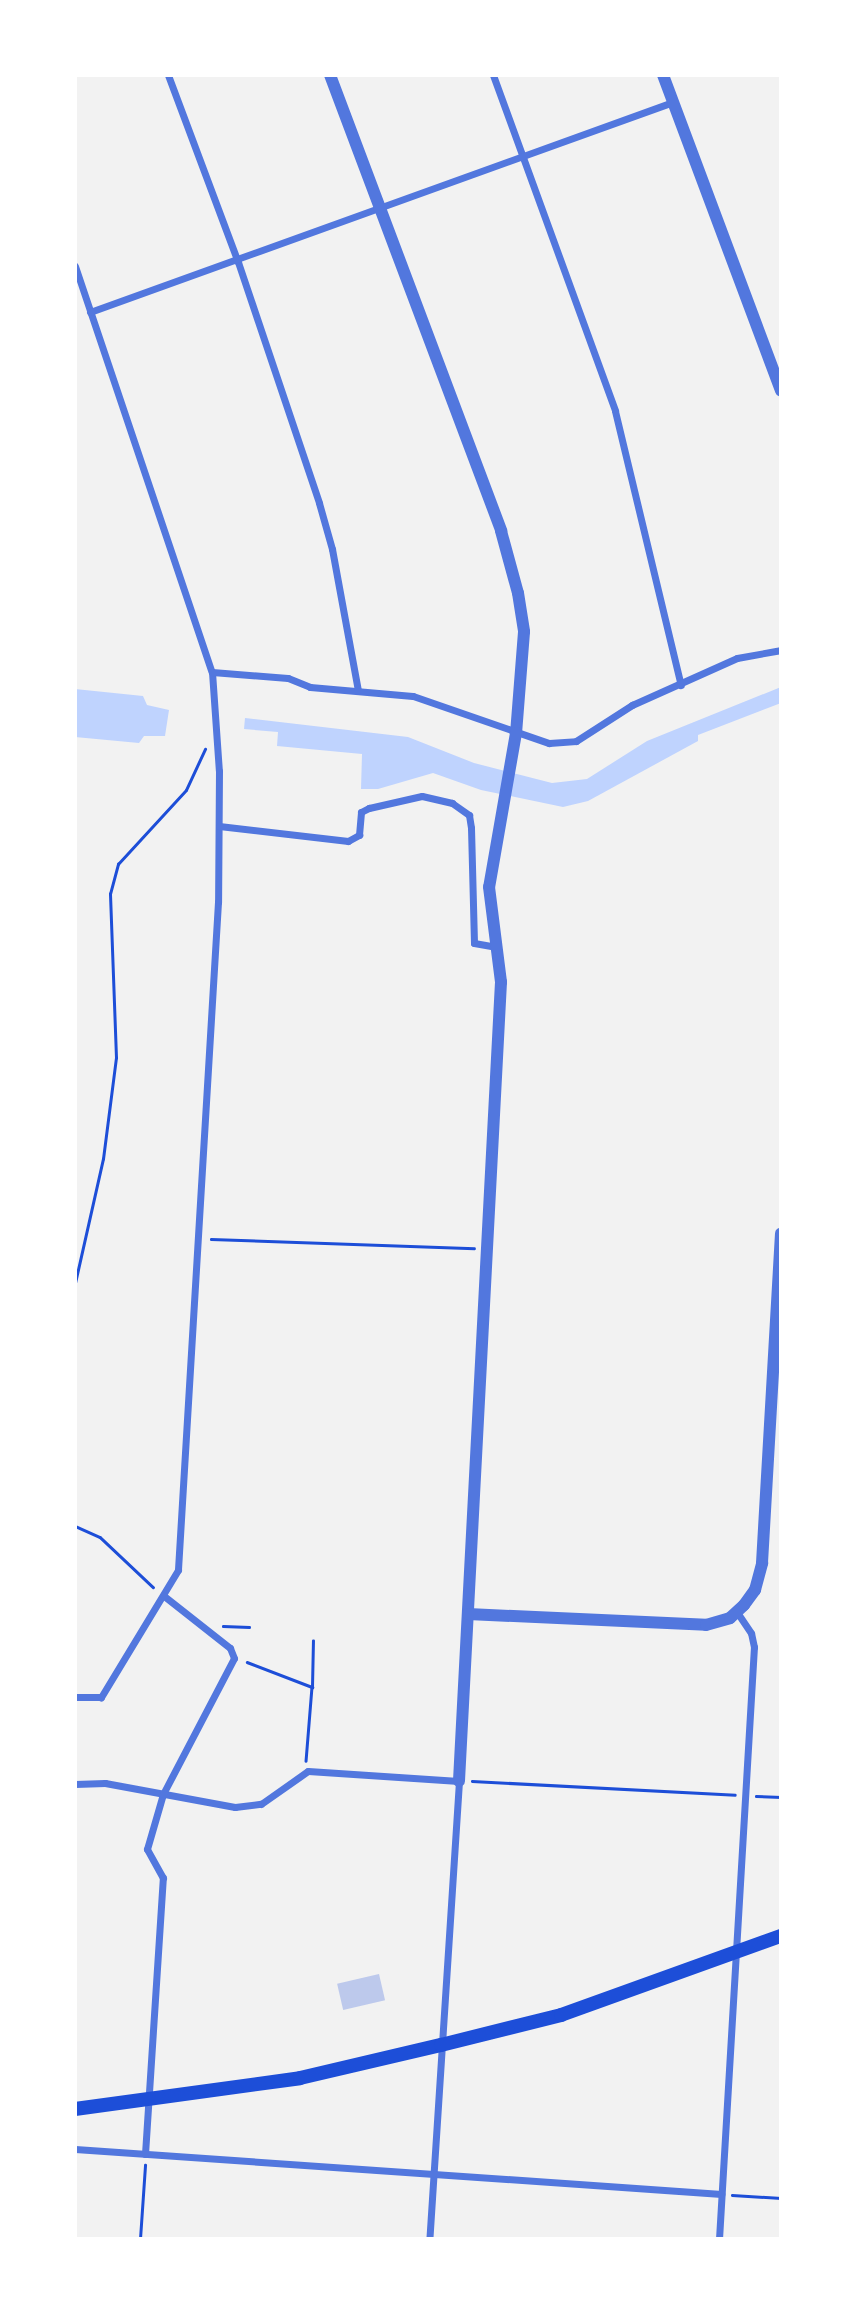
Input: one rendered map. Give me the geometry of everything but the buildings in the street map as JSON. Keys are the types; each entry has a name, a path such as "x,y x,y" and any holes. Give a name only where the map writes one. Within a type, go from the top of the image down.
{"main road":[{"path":"75,2109 300,2078 441,2045 561,2015 781,1936"}],"street":[{"path":"168,75 238,262 332,549 358,690"},
{"path":"330,75 501,531 518,593 524,632 515,739 500,804 489,887 501,982 459,1781 429,2239"},
{"path":"493,75 615,411 681,685"},
{"path":"663,75 781,391"},
{"path":"90,312 238,262 673,102"},
{"path":"75,266 212,672 212,715 219,734 219,826 178,1570 101,1697 75,1697"},
{"path":"212,672 288,678 310,687 413,696 515,739 549,743 576,741 632,705 737,659 781,650"},
{"path":"219,826 348,841 359,835 361,812 369,808 422,796 452,803 469,815 474,943 497,947"},
{"path":"468,1614 706,1625 737,1612 755,1590 762,1563 781,1234"},
{"path":"145,2154 163,1878 147,1849 163,1794 234,1658 230,1648 164,1596"},
{"path":"719,2239 754,1647 751,1633 737,1612"},
{"path":"75,1784 105,1783 235,1807 261,1804 309,1771 459,1781"},
{"path":"75,2149 722,2194"}],"path":[{"path":"75,1283 103,1159 116,1058 110,894 118,864 186,790 205,749 212,715"},
{"path":"197,1239 488,1248"},
{"path":"75,1526 100,1537 164,1596"},
{"path":"207,1630 216,1625 249,1626"},
{"path":"309,1771 313,1642"},
{"path":"234,1658 312,1687"},
{"path":"459,1781 781,1797"},
{"path":"141,2239 145,2154"},
{"path":"722,2194 781,2198"}],"water":[{"path":"781,687 781,703 698,735 698,741 588,801 563,807 481,790 433,773 378,789 361,789 362,754 277,746 278,732 244,729 245,718 408,737 474,763 552,783 587,779 647,741"},
{"path":"75,689 143,696 147,705 169,710 165,736 144,736 139,743 75,737"}]}
